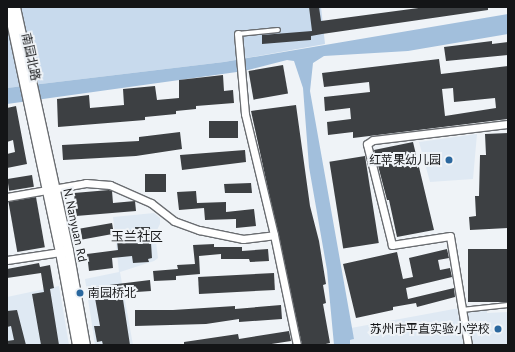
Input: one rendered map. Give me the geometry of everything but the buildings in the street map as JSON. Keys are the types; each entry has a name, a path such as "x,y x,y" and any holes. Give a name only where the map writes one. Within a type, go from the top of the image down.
{"main road":[{"name":"南园北路","path":"8,7 34,112"},
{"name":"南园北路","path":"15,7 34,112"},
{"name":"N. Nanyuan Rd","path":"34,112 85,345"},
{"name":"N. Nanyuan Rd","path":"51,190 60,252 77,345"}],"street":[{"path":"238,34 246,114 274,235 297,345"},
{"path":"468,345 450,236 392,245 367,144 373,140 508,124"},
{"path":"7,196 86,184 110,185 150,203 174,220 199,230 243,238 274,235"},
{"path":"7,260 60,252"}],"lane":[{"path":"238,34 278,30"},
{"path":"462,310 508,305"}],"shaded area":[{"path":"15,7 321,7 325,44 224,62 7,88 7,9"},
{"path":"508,14 508,34 408,51 324,56 313,63 310,91 354,339 350,340 350,345 334,345 327,270 309,167 303,88 294,61 287,60 244,71 7,104 7,88 224,62"},
{"name":"红苹果幼儿园","path":"477,134 473,179 430,182 419,142"},
{"path":"154,213 160,218 160,224 155,234 158,258 154,261 120,272 133,345 95,345 85,279 119,272 113,217"},
{"path":"59,286 69,345 7,345 7,297"},
{"path":"487,308 487,313 508,312 508,345 350,345 350,340 354,339 351,328 454,309"}],"place":[{"name":"红苹果幼儿园","path":"449,160"},
{"name":"南园桥北","path":"80,293"},
{"name":"苏州市平直实验小学校","path":"498,329"}],"district":[{"name":"玉兰社区","path":"137,237"}]}
